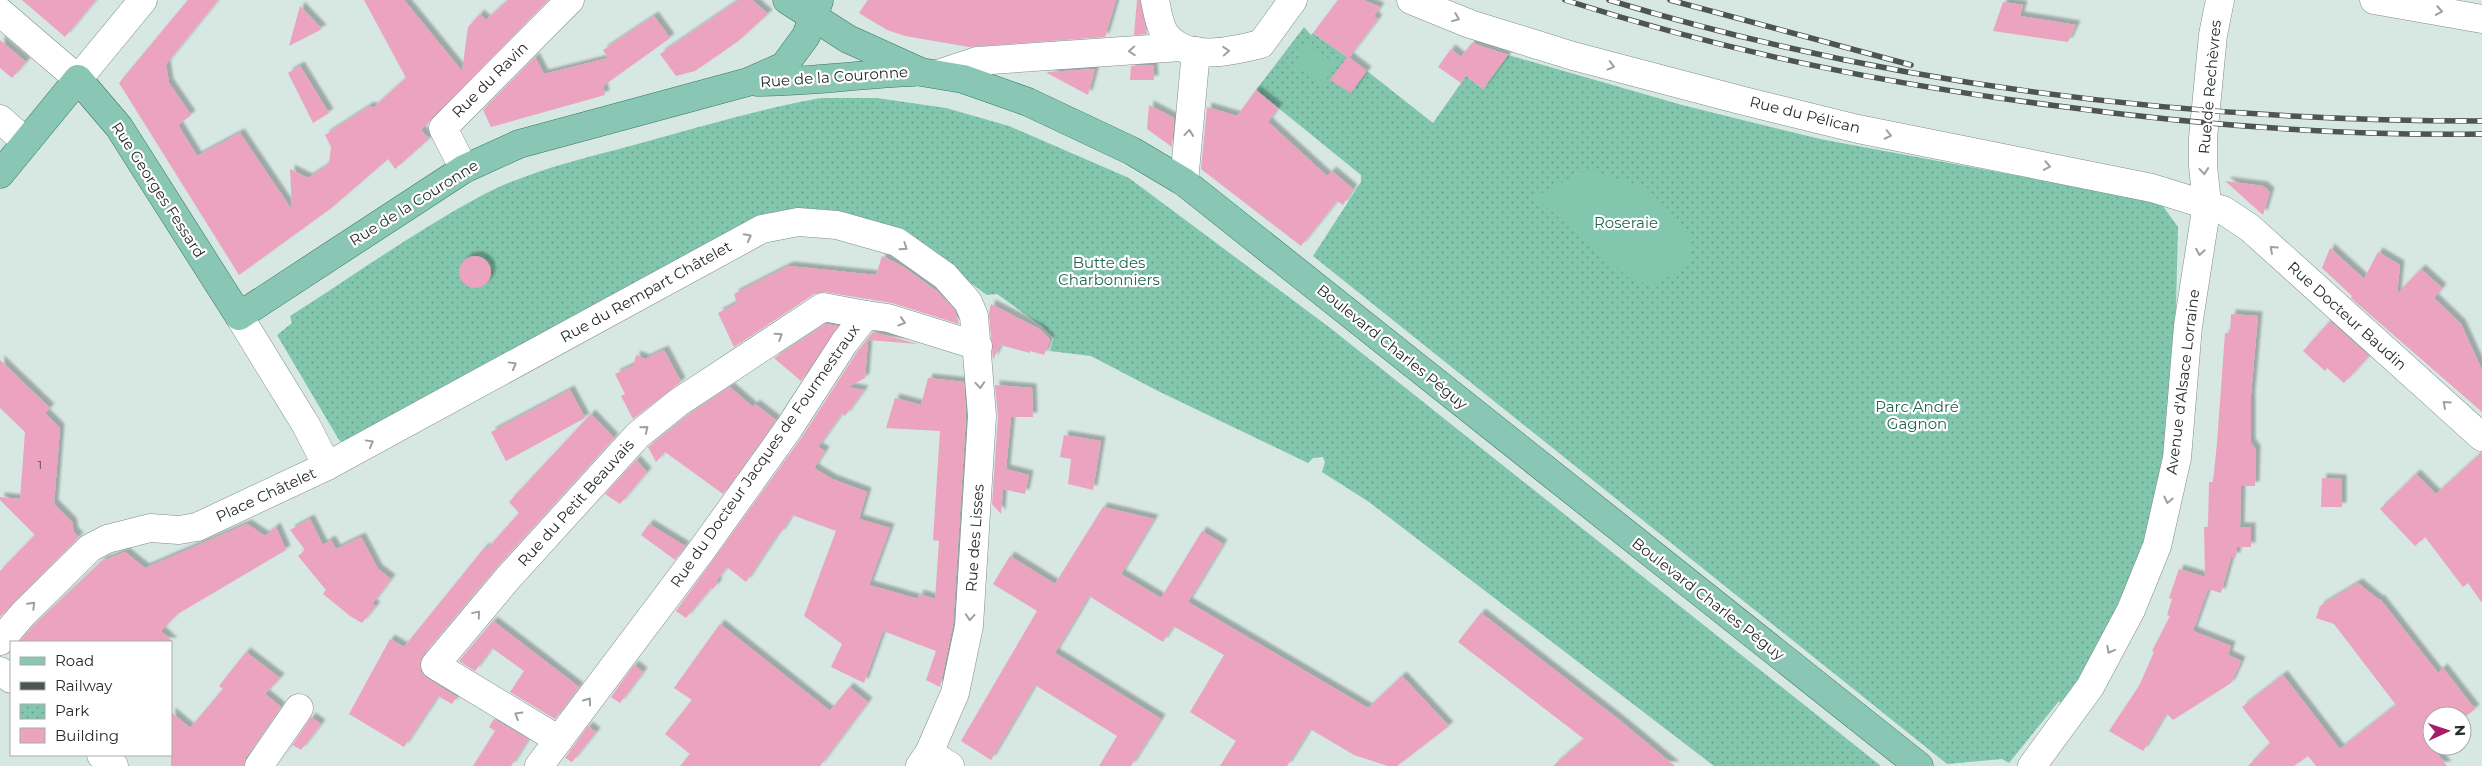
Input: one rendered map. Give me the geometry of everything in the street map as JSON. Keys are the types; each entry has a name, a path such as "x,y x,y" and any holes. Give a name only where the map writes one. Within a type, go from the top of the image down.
{"main road":[{"name":"Boulevard Charles Péguy","path":"786,0 816,9 848,39 929,73 963,79 1028,102 1132,151 1184,182 1919,766"},
{"name":"Rue de la Couronne","path":"239,316 464,169 519,144 748,82 784,66 803,42 816,9"},
{"name":"Rue de la Couronne","path":"748,82 786,82 868,74 929,73"},
{"path":"0,174 78,79"},
{"name":"Rue Georges Fessard","path":"78,79 119,127 239,316"}],"street":[{"path":"78,79 143,0"},
{"name":"Rue du Ravin","path":"464,169 443,128 570,0"},
{"path":"1155,0 1165,34 1188,49"},
{"path":"929,73 977,61 1188,49 1237,50 1261,44 1293,0"},
{"name":"Rue du Pélican","path":"1411,0 1470,24 1573,56 1744,101 1858,129 2152,188 2207,204"},
{"name":"Rue de Rechèvres","path":"2207,204 2203,166 2203,138 2213,35 2220,0"},
{"path":"2374,0 2482,19"},
{"name":"Rue Georges Fessard","path":"0,12 78,79"},
{"path":"1184,182 1188,49"},
{"path":"0,119 26,142"},
{"name":"Rue Docteur Baudin","path":"2207,204 2223,210 2250,228 2482,437"},
{"name":"Avenue d'Alsace Lorraine","path":"2032,766 2090,687 2131,610 2157,546 2177,458 2188,326 2207,204"},
{"name":"Rue du Rempart Châtelet","path":"328,466 762,229 798,222 838,225 897,242 946,276 968,302"},
{"name":"Rue des Lisses","path":"933,762 955,694 969,626 982,416 978,346 974,316 968,302"},
{"name":"Rue du Petit Beauvais","path":"559,740 435,665 508,578 638,435 679,402 823,307 866,315"},
{"name":"Rue du Docteur Jacques de Fourmestraux","path":"539,766 701,552 789,428 844,343 866,315 888,318 978,346"},
{"name":"Place Châtelet","path":"0,642 23,614 90,548 107,539 150,528 179,530 197,527 328,466 239,316"},
{"path":"259,766 299,708"},
{"path":"101,756 114,766"}],"green space":[{"name":"Parc André Gagnon","path":"1304,27 1311,35 1313,33 1348,56 1433,123 1466,76 1483,89 1508,55 1682,105 1820,139 2160,202 2178,227 2174,386 2168,443 2140,559 2103,647 2062,704 2059,701 2009,763 2002,759 1947,764 1313,256 1361,182 1361,175 1256,90"},
{"path":"1307,45 1337,64 1322,85 1293,65"},
{"name":"Butte des Charbonniers","path":"821,98 877,98 946,108 1009,126 1129,178 1329,327 1881,766 1714,766 1369,502 1322,472 1325,462 1323,457 1313,458 1308,463 1158,391 1091,356 1050,351 1054,338 1043,327 997,294 987,295 946,265 816,216 345,444 339,440 277,335 292,323 290,316 431,225 497,188 535,173 575,161 750,113"},
{"name":"Roseraie","path":"1588,169 1647,188 1692,235 1689,265 1654,285 1631,280 1535,197"}],"building":[{"path":"22,0 96,0 65,37"},
{"path":"188,0 218,0 166,64 169,83 191,115 178,125 197,156 240,133 292,210 290,169 308,178 322,169 329,163 331,147 325,135 370,106 373,108 406,78 364,0 404,0 462,71 468,27 480,14 486,20 508,0 548,0 421,130 429,139 395,169 388,159 330,209 239,275 119,83"},
{"path":"739,0 752,0 768,14 737,42 695,71 676,76 660,54"},
{"path":"868,0 1116,0 1105,37 969,47 905,36 887,30 859,13"},
{"path":"1137,0 1140,0 1147,34 1134,35"},
{"path":"1338,0 1363,0 1380,7 1374,16 1378,19 1349,57 1367,71 1351,93 1330,80 1347,57 1313,33"},
{"path":"2003,2 2023,5 2020,16 2076,25 2068,42 1993,31"},
{"path":"300,6 322,29 289,46"},
{"path":"654,16 670,38 603,86 605,95 491,127 483,110 535,57 544,74 608,58 603,50"},
{"path":"0,40 26,62 12,78 0,68"},
{"path":"1472,43 1508,55 1483,89 1466,76 1461,83 1438,67 1451,49 1461,57"},
{"path":"1153,65 1154,80 1130,80 1131,66"},
{"path":"300,66 329,113 313,123 288,73"},
{"path":"1095,69 1088,95 1047,73 1048,72"},
{"path":"1256,90 1278,108 1268,122 1327,176 1332,171 1353,189 1343,205 1337,201 1301,246 1201,169 1207,107 1237,116"},
{"path":"1149,105 1174,118 1172,147 1147,129"},
{"path":"2225,181 2263,186 2270,192 2263,215"},
{"path":"2330,248 2364,279 2378,252 2400,265 2397,294 2421,269 2442,288 2434,298 2461,324 2482,370 2482,412 2351,298 2352,296 2322,268"},
{"path":"475,256 486,261 491,272 486,283 475,288 464,283 459,272 464,261"},
{"path":"882,256 902,266 938,292 955,310 959,324 892,303 825,292 814,294 734,347 718,313 737,303 734,294 789,266 876,275"},
{"path":"991,304 1041,330 1050,340 1044,355 1000,345 993,360 989,313"},
{"path":"2231,314 2258,316 2251,394 2251,443 2256,450 2255,486 2241,486 2240,527 2251,527 2251,547 2237,547 2236,557 2231,557 2221,593 2208,589 2193,631 2231,646 2228,655 2241,661 2231,683 2173,720 2166,713 2143,751 2109,731 2139,686 2154,652 2152,651 2170,616 2167,615 2172,599 2169,598 2179,569 2205,577 2204,527 2208,527 2209,482 2213,482 2225,333 2230,333"},
{"path":"2330,321 2369,356 2344,383 2327,368 2325,371 2303,351"},
{"path":"826,324 838,326 801,381 774,358"},
{"path":"873,332 918,344 868,340 865,378 848,387 864,390 845,416 842,413 818,447 825,451 814,468 832,479 867,492 859,519 890,528 869,585 918,599 919,594 935,599 939,541 933,540 940,431 886,428 895,398 921,405 928,378 964,382 966,416 953,624 940,687 926,680 936,651 883,631 864,683 831,667 842,644 804,616 836,531 792,515 746,582 727,567 716,581 718,583 713,589 711,588 686,618 676,611 802,437 857,352"},
{"path":"664,350 681,382 633,419 621,396 625,394 615,374 634,365 636,355 645,359"},
{"path":"0,360 50,408 45,413 60,428 54,504 72,522 74,532 79,537 0,617 0,571 35,535 0,500 0,497 20,499 25,432 0,408"},
{"path":"995,385 1032,388 1033,417 1011,417 1006,469 1029,475 1025,494 1003,489 1001,514 992,504 998,417"},
{"path":"730,387 753,407 755,404 776,420 723,494 665,452 656,462 648,447 688,415"},
{"path":"570,390 585,418 506,461 491,432"},
{"path":"591,414 614,438 496,568 423,655 420,664 421,672 427,678 457,697 452,704 438,696 404,747 349,714 390,639 404,647 485,547 487,549 519,513 509,502"},
{"path":"1064,435 1101,441 1093,490 1068,484 1071,459 1060,457"},
{"path":"2482,452 2482,603 2468,583 2463,587 2425,537 2415,546 2380,509 2416,474 2436,494"},
{"path":"636,460 647,472 620,504 605,494"},
{"path":"2322,478 2342,479 2342,507 2321,507"},
{"path":"1103,507 1154,519 1121,574 1161,598 1202,531 1223,544 1188,602 1368,708 1402,676 1449,726 1397,766 1388,766 1354,755 1310,729 1287,766 1220,766 1236,741 1190,712 1224,655 1173,626 1163,642 1089,596 1055,653 1161,719 1131,766 1099,766 1117,736 1035,685 991,760 961,741 1037,611 993,584 1010,556 1055,584"},
{"path":"310,519 323,545 331,540 336,549 361,537 378,569 391,579 372,604 376,606 362,623 350,616 323,594 326,590 298,556 305,550 290,530"},
{"path":"247,524 265,536 276,527 286,550 176,615 161,631 172,641 20,641 34,625 104,559 125,552 145,568"},
{"path":"649,524 685,546 675,560 641,535"},
{"path":"2358,583 2380,599 2438,673 2443,668 2475,709 2472,711 2472,706 2422,706 2422,756 2439,756 2447,766 2316,766 2308,756 2294,766 2248,766 2270,743 2242,707 2283,675 2340,749 2396,705 2334,624 2316,618 2320,606"},
{"path":"1481,613 1618,719 1675,766 1553,766 1584,739 1458,642"},
{"path":"493,621 579,687 555,719 510,692 524,671 492,648 475,671 459,661"},
{"path":"720,624 830,711 849,687 868,702 820,766 680,766 690,754 665,734 692,700 674,688"},
{"path":"246,652 280,678 265,694 281,707 246,757 244,766 171,766 172,713 190,728 223,689 219,686"},
{"path":"634,665 643,672 620,703 611,697"},
{"path":"311,717 321,724 301,750 293,745 285,756"},
{"path":"494,719 528,739 511,766 473,766 495,731 489,727"},
{"path":"588,726 596,732 572,762 565,758"}],"railway":[{"path":"1565,0 1686,36 1809,65 1995,98 2163,119 2269,128 2376,133 2482,134"},
{"path":"1609,0 1715,30 1823,55 1931,76 2041,93 2261,114 2482,121"},
{"path":"1670,0 1911,65"}]}
